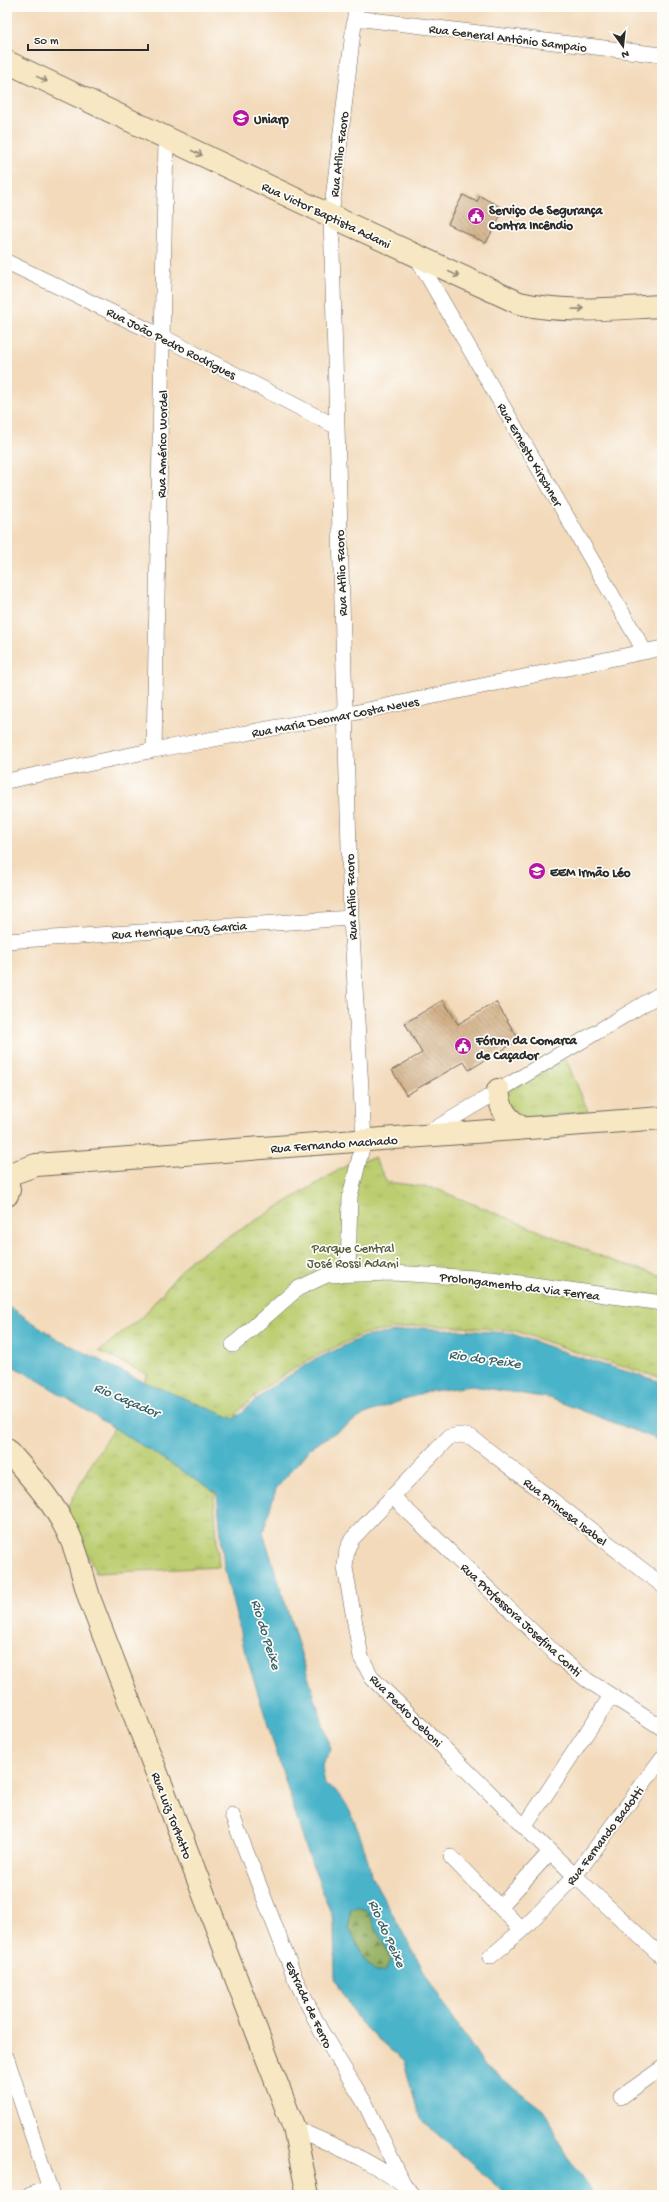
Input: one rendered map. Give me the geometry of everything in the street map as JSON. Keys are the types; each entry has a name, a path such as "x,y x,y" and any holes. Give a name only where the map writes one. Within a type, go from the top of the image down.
{"main road":[{"name":"Rua Victor Baptista Adami","path":"7,62 505,297 541,308 660,310"},
{"path":"498,1090 499,1102 503,1112 511,1121 521,1128"},
{"name":"Rua Fernando Machado","path":"7,1176 36,1165 662,1118"},
{"path":"7,1176 9,1190 7,1195"},
{"name":"Rua Luiz Tortatto","path":"7,1450 29,1475 55,1510 72,1543 93,1608 294,2128 308,2195"}],"street":[{"name":"Rua General Antônio Sampaio","path":"355,13 662,55"},
{"name":"Rua Atílio Faoro","path":"348,1273 350,1196 364,1140 351,918 335,426 331,216 355,13"},
{"name":"Rua Américo Wordel","path":"154,750 166,138"},
{"name":"Rua Ernesto Kirschner","path":"416,256 645,652"},
{"name":"Rua João Pedro Rodrigues","path":"7,262 163,337 335,426"},
{"name":"Rua Maria Deomar Costa Neves","path":"7,781 154,750 344,715 662,648"},
{"name":"Rua Henrique Cruz Garcia","path":"7,941 351,918"},
{"path":"422,1137 498,1090 662,993"},
{"name":"Prolongamento da Via Ferrea","path":"234,1345 297,1289 327,1275 348,1273 429,1274 491,1279 662,1303"},
{"name":"Rua Pedro Deboni","path":"470,1437 460,1435 449,1437 352,1539 347,1549 345,1568 361,1657 372,1678 550,1852 662,1957"},
{"name":"Rua Princesa Isabel","path":"470,1437 662,1585"},
{"name":"Rua Professora Josefina Conti","path":"392,1496 559,1658 587,1680 662,1728"},
{"path":"525,1826 611,1696"},
{"name":"Rua Fernando Badotti","path":"490,1957 522,1930 575,1876 662,1758"},
{"name":"Estrada de Ferro","path":"232,1816 295,1978 321,2031 366,2105 409,2190"},
{"path":"500,1907 550,1852"},
{"path":"451,1857 522,1930"},
{"path":"7,2059 51,2192 30,2195"},
{"path":"621,2097 662,2068"},
{"path":"294,2128 325,2141 366,2162 409,2190"}],"green space":[{"path":"566,1059 588,1111 523,1119 503,1100 510,1090"},
{"name":"Parque Central José Rossi Adami","path":"374,1158 387,1182 434,1188 608,1259 662,1276 662,1378 593,1358 513,1330 422,1325 363,1334 310,1359 264,1388 237,1413 214,1499 219,1567 96,1573 67,1510 90,1465 148,1375 99,1351 143,1316 189,1261 352,1162"},
{"path":"358,1906 368,1912 391,1959 385,1972 375,1972 364,1958 349,1928 350,1911"}],"water":[{"path":"7,1305 56,1338 133,1377 234,1419 267,1390 312,1361 363,1337 421,1328 510,1333 587,1360 662,1382 662,1441 549,1398 472,1386 425,1392 365,1414 310,1448 276,1489 263,1532 331,1750 322,1764 325,1785 336,1791 342,1797 353,1818 363,1843 371,1875 430,1982 483,2064 547,2113 566,2156 595,2195 507,2195 420,2119 404,2062 360,2023 335,1978 334,1921 306,1848 244,1648 224,1567 217,1493 38,1380 7,1363","holes":["358,1906 368,1912 391,1959 385,1972 375,1972 364,1958 349,1928 350,1911"]}],"building":[{"name":"Serviço de Segurança Contra Incêndio","path":"463,195 477,202 480,196 504,209 486,243 448,224"},
{"name":"Fórum da Comarca de Caçador","path":"443,1000 458,1024 496,1002 519,1040 469,1070 464,1062 406,1095 392,1070 422,1053 405,1023"}],"place":[{"name":"Uniarp","path":"241,118"},
{"name":"Serviço de Segurança Contra Incêndio","path":"476,216"},
{"name":"EEM Irmão Léo","path":"537,871"},
{"name":"Fórum da Comarca de Caçador","path":"463,1046"}],"water label":[{"name":"Rio do Peixe","path":"485,1358"},
{"name":"Rio Caçador","path":"127,1399"},
{"name":"Rio do Peixe","path":"267,1634"},
{"name":"Rio do Peixe","path":"388,1933"}]}
